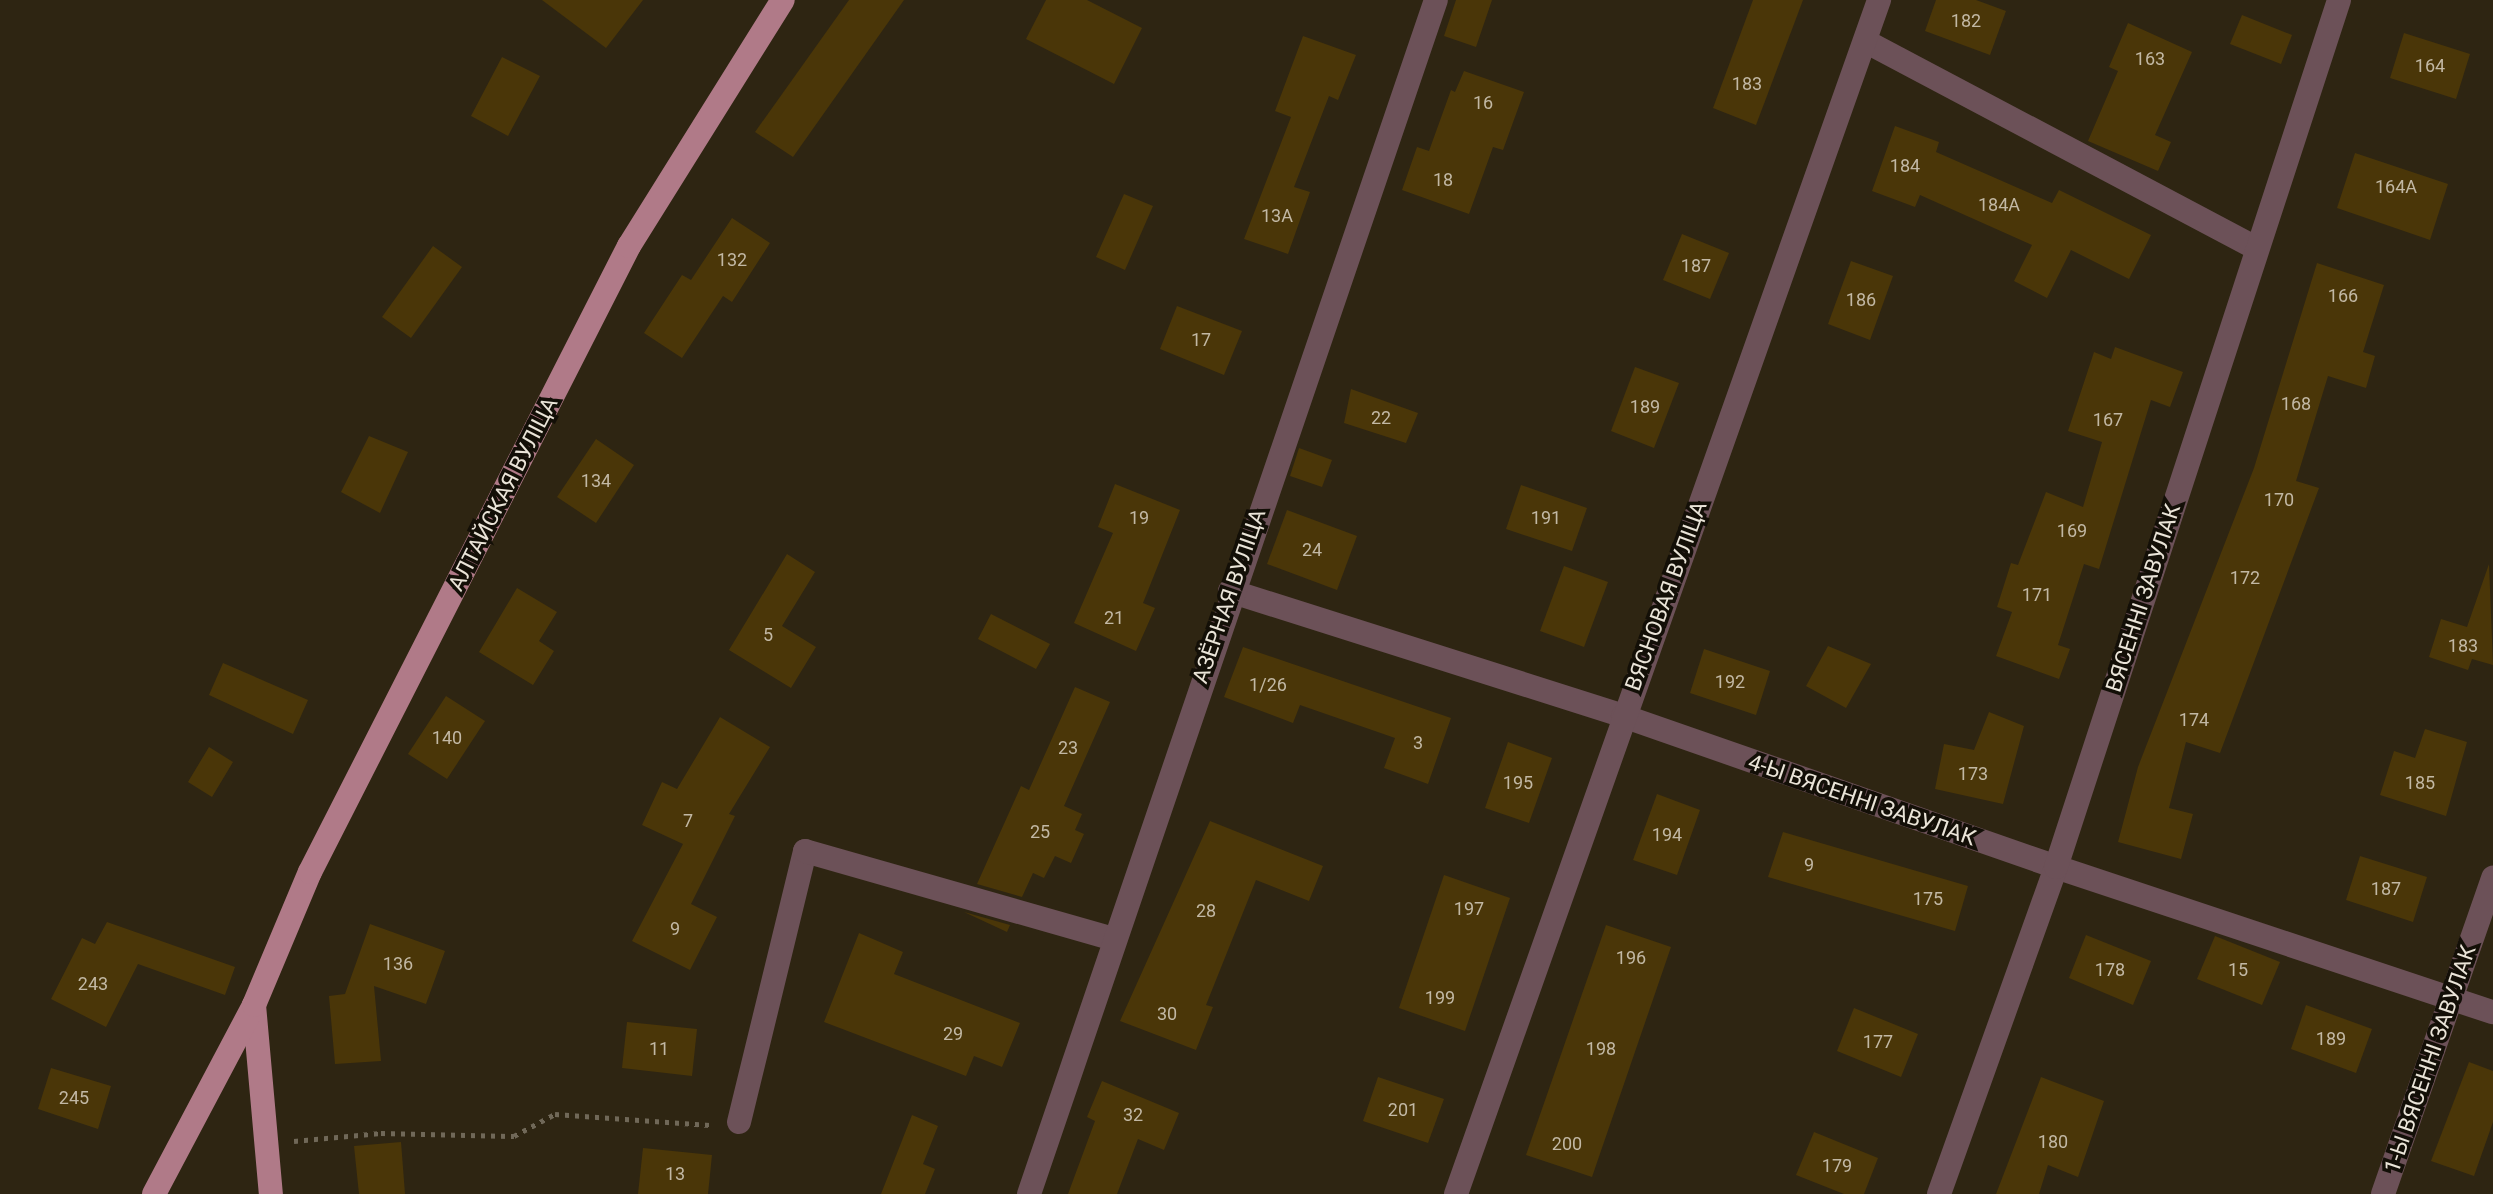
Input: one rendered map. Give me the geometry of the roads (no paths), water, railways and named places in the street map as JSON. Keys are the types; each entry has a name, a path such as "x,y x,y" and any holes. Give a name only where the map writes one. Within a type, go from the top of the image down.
{"main road":[{"name":"АЛТАЙСКАЯ ВУЛІЦА","path":"154,1194 254,1005 310,872 629,246 783,0"},
{"name":"АЛТАЙСКАЯ ВУЛІЦА","path":"254,1005 271,1194"}],"street":[{"name":"АЗЁРНАЯ ВУЛІЦА","path":"1029,1194 1230,591 1436,0"},
{"name":"ВЯСНОВАЯ ВУЛІЦА","path":"1456,1194 1879,0"},
{"name":"ВЯСЕННІ ЗАВУЛАК","path":"1939,1194 2056,867 2339,0"},
{"path":"1865,41 2256,248"},
{"name":"4-Ы ВЯСЕННІ ЗАВУЛАК","path":"1230,591 1623,716 2056,867 2493,1012"},
{"path":"739,1122 805,851 1113,939"},
{"name":"1-Ы ВЯСЕННІ ЗАВУЛАК","path":"2383,1194 2493,878"}]}
